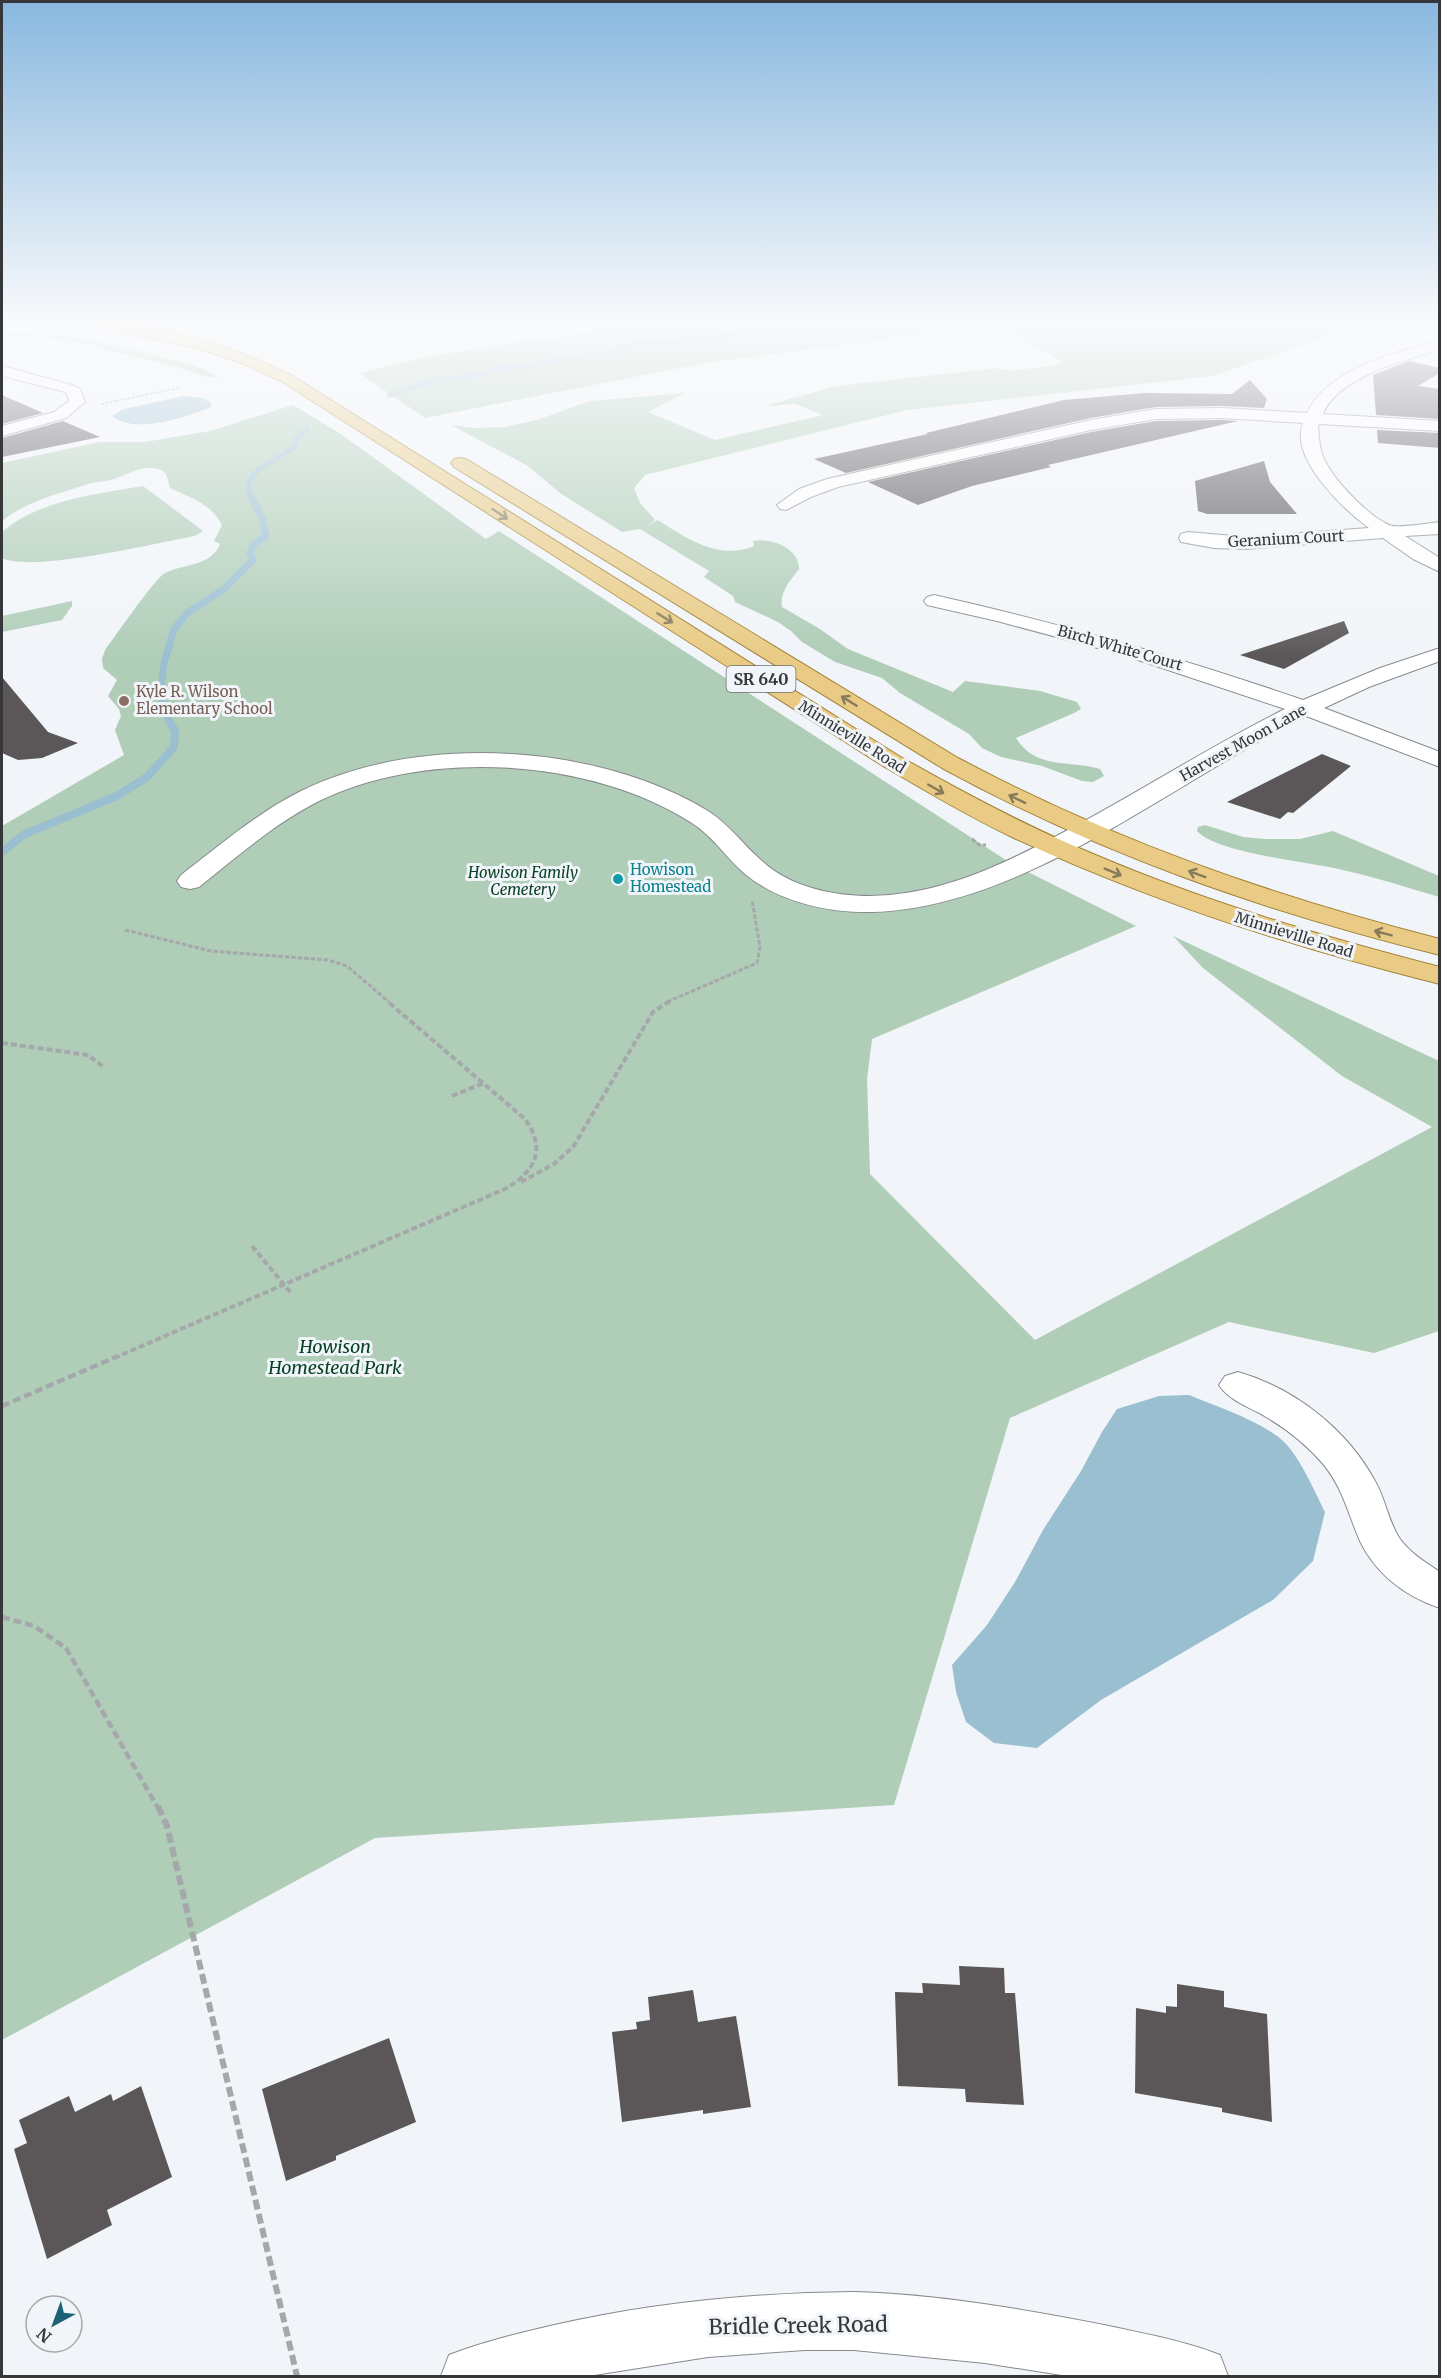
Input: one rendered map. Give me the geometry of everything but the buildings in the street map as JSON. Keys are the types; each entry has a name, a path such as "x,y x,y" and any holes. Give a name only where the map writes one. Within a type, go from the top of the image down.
{"main road":[{"name":"Minnieville Road","path":"379,437 891,762 964,804 1055,847 1147,885 1315,942 1440,976"},
{"name":"Minnieville Road","path":"445,454 950,764 1010,796 1086,831 1194,873 1281,903 1440,947"}],"street":[{"path":"786,505 805,493 833,483 1041,437"},
{"path":"1311,437 1312,447 1328,479 1343,497 1384,532 1440,566"},
{"name":"Geranium Court","path":"1188,538 1245,543 1440,528"},
{"name":"Birch White Court","path":"934,601 1051,627 1192,669 1440,760"},
{"name":"Harvest Moon Lane","path":"190,881 277,814 326,788 383,770 417,764 477,761 514,762 585,772 650,792 695,814 714,827 757,870 777,883 810,897 834,902 904,902 937,897 969,887 1086,831 1303,708 1361,683 1440,654"},
{"path":"1238,1385 1284,1407 1310,1426 1336,1452 1361,1491 1383,1546 1396,1561 1417,1578 1440,1592"},
{"name":"Bridle Creek Road","path":"470,2376 569,2363 719,2326 856,2321 968,2330 1118,2356 1199,2376"}],"path":[{"path":"2,1406 513,1185 554,1164 573,1147 652,1012 668,1002 757,963 759,934 752,900 777,883"},
{"path":"125,930 211,951 341,963 358,973 525,1119 537,1134 538,1150 528,1170 513,1185"},
{"path":"2,1042 88,1055 105,1068"},
{"path":"452,1096 484,1083"},
{"path":"252,1246 291,1293"},
{"path":"2,1617 34,1626 66,1648 151,1792 167,1826 297,2376"}],"green space":[{"name":"Howison Homestead Park","path":"175,437 345,437 486,539 499,531 1012,864 1136,926 872,1039 867,1079 870,1174 1035,1340 1432,1127 1342,1076 1203,968 1173,936 1439,1061 1439,1331 1374,1353 1229,1322 1010,1418 894,1805 375,1838 2,2040 2,826 124,755 115,730 121,716 119,709 108,696 117,680 103,668 102,659 105,650 160,577 172,570 211,557 220,544 214,541 222,525 206,506 170,488 163,471 151,468 144,468 111,480 91,483 45,498 22,508 2,521 2,463 100,442 145,442"},
{"path":"473,437 708,437 715,440 728,437 798,437 645,475 634,488 640,503 655,520 648,525 658,520 691,540 728,551 754,546 753,541 760,540 783,546 795,555 799,569 784,591 782,607 820,629 848,649 953,692 965,681 1040,691 1077,702 1081,709 1016,738 1033,755 1054,762 1100,769 1104,776 1093,782 1082,781 1042,766 1001,757 982,748 969,734 900,693 882,678 835,662 802,642 778,622 735,602 733,596 704,577 709,571 640,529 622,532 560,493 528,466"},
{"path":"143,486 203,531 195,536 66,559 17,562 2,558 2,532 33,512 69,500"},
{"path":"72,601 72,606 62,620 2,632 2,616"},
{"path":"1205,825 1243,837 1265,839 1300,839 1333,831 1439,876 1439,897 1359,874 1225,846 1208,839 1197,831 1198,827"}],"water":[{"path":"1189,1395 1262,1426 1282,1440 1294,1455 1325,1512 1313,1561 1273,1600 1101,1700 1037,1748 994,1743 966,1722 956,1692 952,1665 987,1625 1015,1582 1043,1530 1117,1409 1159,1396"}],"waterway":[{"path":"253,500 248,488 249,481 258,470 295,447 297,437"},
{"path":"170,722 162,707 161,688 164,663 174,629 187,613 224,589 253,560 250,553 254,544 266,536 262,517 253,500"},
{"path":"2,852 25,834 117,796 147,777 174,747 175,731 169,721"}],"place":[{"name":"Kyle R. Wilson Elementary School","path":"124,701"},
{"name":"Howison Homestead","path":"618,879"}],"park label":[{"name":"Howison Family Cemetery","path":"523,882"}]}
